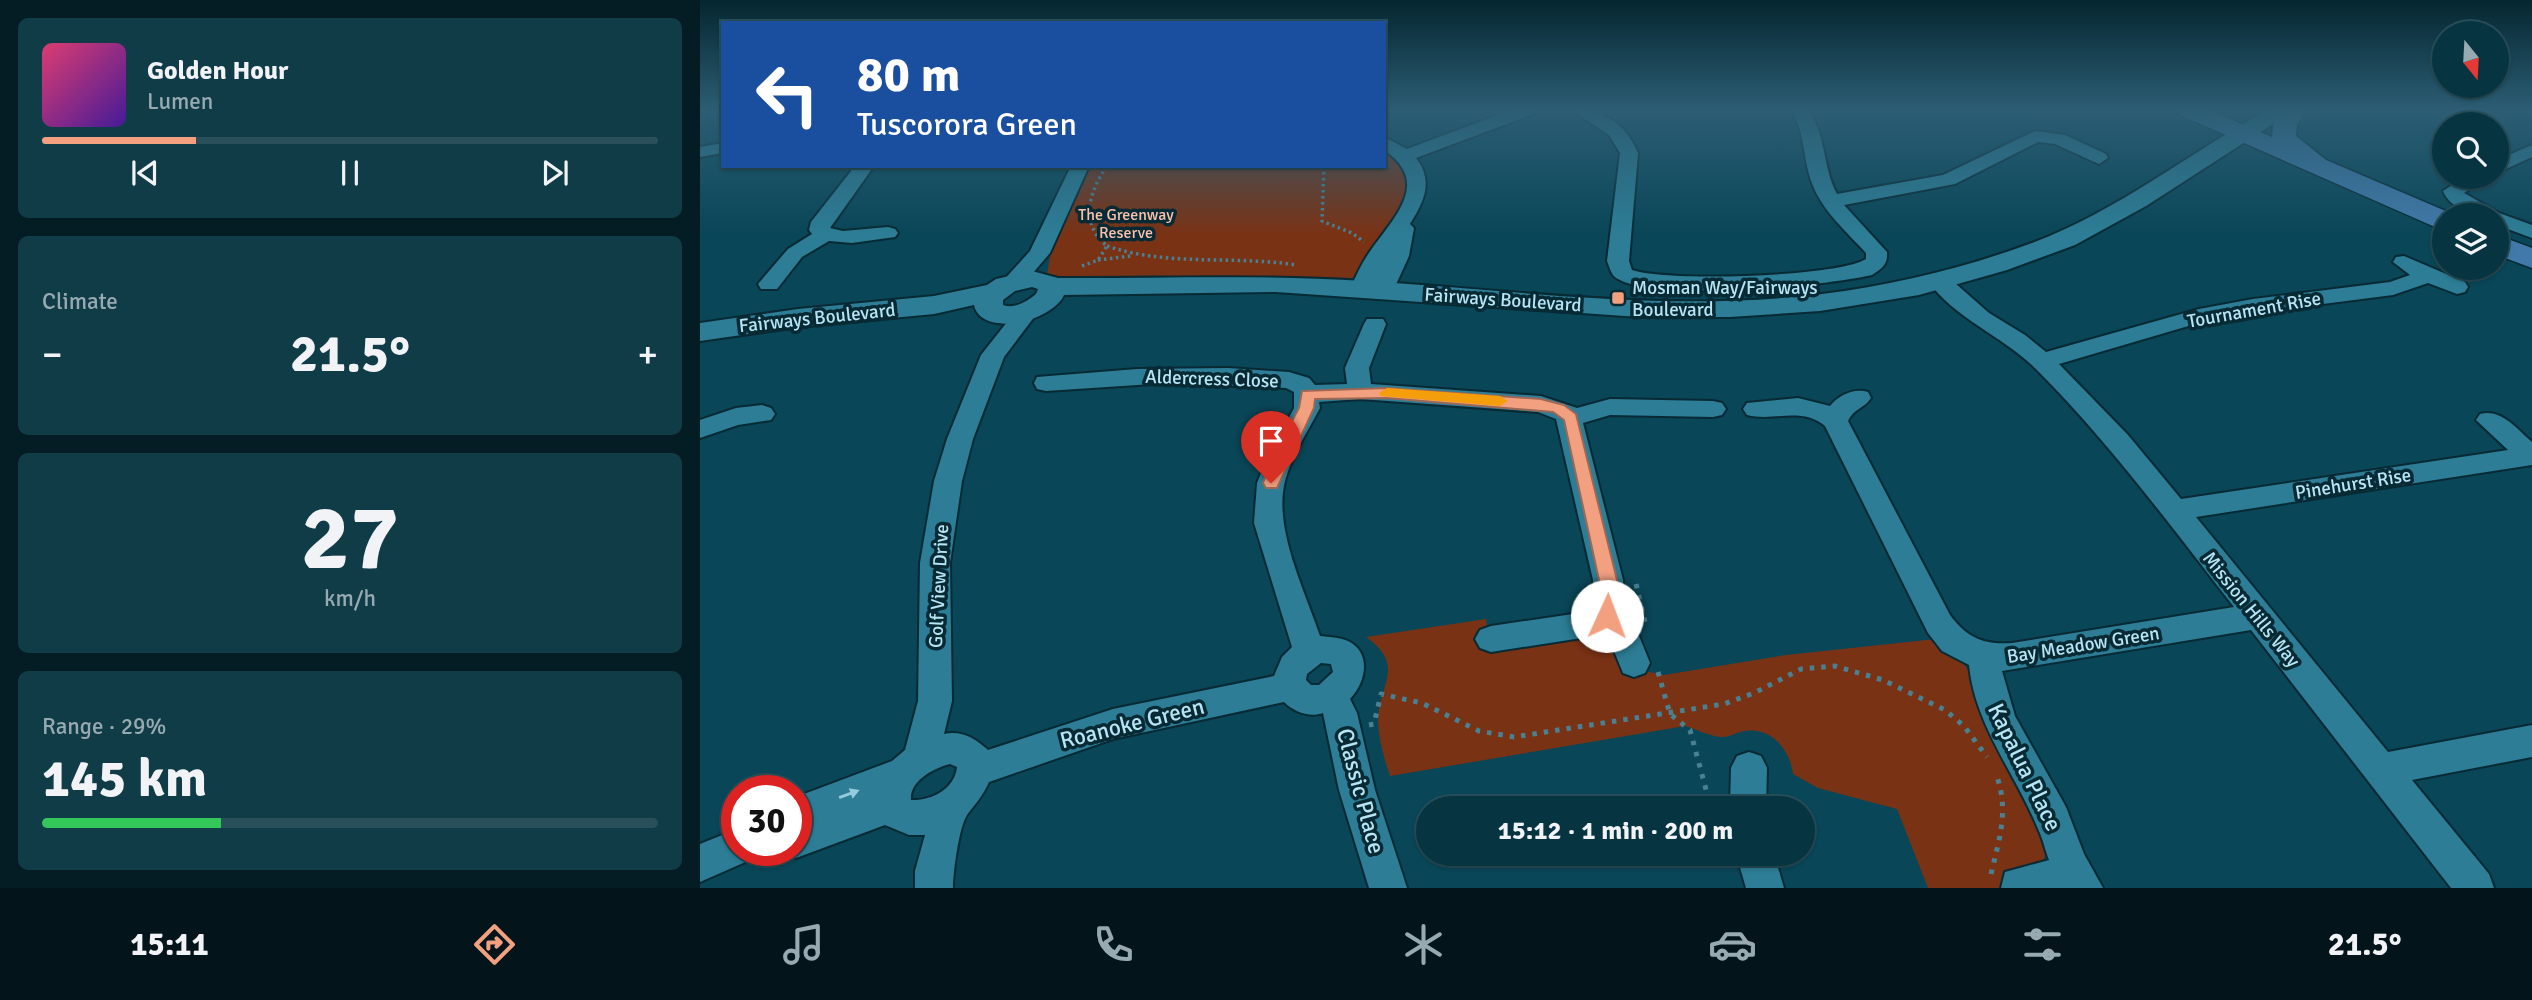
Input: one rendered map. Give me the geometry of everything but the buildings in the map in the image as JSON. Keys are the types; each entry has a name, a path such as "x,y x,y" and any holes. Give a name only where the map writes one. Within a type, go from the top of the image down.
{"main road":[{"path":"2297,150 2337,174 2432,215"},
{"path":"2298,150 2337,174"},
{"path":"2509,249 2532,259"}],"street":[{"path":"1371,290 1398,256 1409,213 1416,199 1418,180 1415,170 1405,156 1397,150"},
{"path":"1405,156 1420,150"},
{"path":"1628,150 1618,261 1623,274 1629,278 1653,282 1748,282 1838,274 1871,267 1877,262 1877,252 1832,201 1821,183 1815,150"},
{"path":"1832,201 1948,180 2004,150"},
{"path":"2083,150 2099,158"},
{"name":"Fairways Boulevard","path":"700,332 786,319 998,299 1041,284 1121,288 1225,283 1726,310 1868,296 1948,279 2083,231 2128,195 2194,150"},
{"path":"2509,161 2531,150"},
{"path":"825,235 819,230 821,222 863,168"},
{"name":"Golf View Drive","path":"926,779 934,701 935,563 940,521 960,439 993,355 1041,284 1079,168"},
{"path":"2455,189 2455,195 2469,203"},
{"path":"2509,223 2532,232"},
{"path":"769,284 795,253 825,235 888,233"},
{"path":"2404,262 2428,276 2457,287"},
{"name":"Tournament Rise","path":"2042,361 2199,316 2266,304 2393,288 2428,276"},
{"name":"Mission Hills Way","path":"1948,279 1981,318 2017,340 2042,361 2119,441 2475,888"},
{"name":"Golf View Drive","path":"993,355 998,299"},
{"path":"1360,391 1357,368 1375,324"},
{"name":"Aldercress Close","path":"1046,383 1147,374 1212,374 1289,380 1300,384 1308,394"},
{"path":"1310,652 1272,541 1268,513 1271,483 1279,461 1307,408 1308,394 1360,391 1541,404 1564,411 1571,418 1608,580 1608,621 1628,645 1634,663"},
{"path":"1756,409 1808,408 1818,410 1835,421 1841,408 1859,398"},
{"path":"1571,418 1610,407 1713,410"},
{"path":"700,429 736,417 762,414"},
{"name":"Pinehurst Rise","path":"2489,420 2532,456"},
{"name":"Bay Meadow Green","path":"1835,421 1939,624 1956,645 1984,657 2012,657 2258,616"},
{"name":"Pinehurst Rise","path":"2174,510 2532,456"},
{"path":"1491,639 1608,621"},
{"path":"1319,649 1339,651 1350,663 1347,681 1332,695 1311,700 1302,698 1290,686 1291,671 1301,657 1310,652 1319,649"},
{"name":"Kapalua Place","path":"1984,657 1985,677 1993,702 2054,822 2066,860 2079,881 2005,885"},
{"name":"Roanoke Green","path":"926,779 1093,730 1180,708 1266,693 1290,686"},
{"name":"Classic Place","path":"1332,695 1345,730 1357,790 1388,888"},
{"path":"2381,770 2532,741"},
{"path":"1748,796 1749,768"},
{"path":"812,832 926,779"},
{"path":"926,779 934,880"},
{"path":"812,811 926,779 969,789 951,807 934,880"},
{"path":"1759,866 1765,888"}],"path":[{"path":"1106,168 1096,185 1089,206 1093,234 1107,246 1137,256 1168,260 1261,259 1300,266"},
{"path":"1324,168 1322,221 1362,238 1364,249"},
{"path":"1098,260 1107,246"},
{"path":"1041,284 1098,260 1137,256"},
{"path":"1345,730 1374,724 1381,694 1422,703 1479,731 1514,737 1724,705 1754,693 1789,673 1812,666 1853,669 1913,692 1945,710 1964,726 1983,751 1999,780 2005,803 2002,835 2005,885"}],"green space":[{"name":"The Greenway Reserve","path":"1387,150 1405,170 1409,182 1406,198 1395,221 1352,278 1204,276 1051,280 1047,275 1051,251 1088,168 1386,168"},
{"path":"1486,619 1490,648 1598,634 1613,643 1624,667 1664,675 1786,655 1936,639 1962,661 1971,675 2032,807 2046,850 2044,859 2018,888 1928,888 1897,809 1818,788 1793,774 1788,757 1778,742 1755,731 1723,737 1685,726 1390,776 1378,722 1388,667 1378,647 1366,637"}],"slow traffic":[{"path":"1387,393 1500,401"}],"place":[{"name":"Mosman Way/Fairways Boulevard","path":"1618,298"}],"route":[{"path":"1271,483 1279,461 1307,408 1308,394 1360,391 1541,404 1558,408 1571,418 1608,580 1610,601 1607,616"}]}
